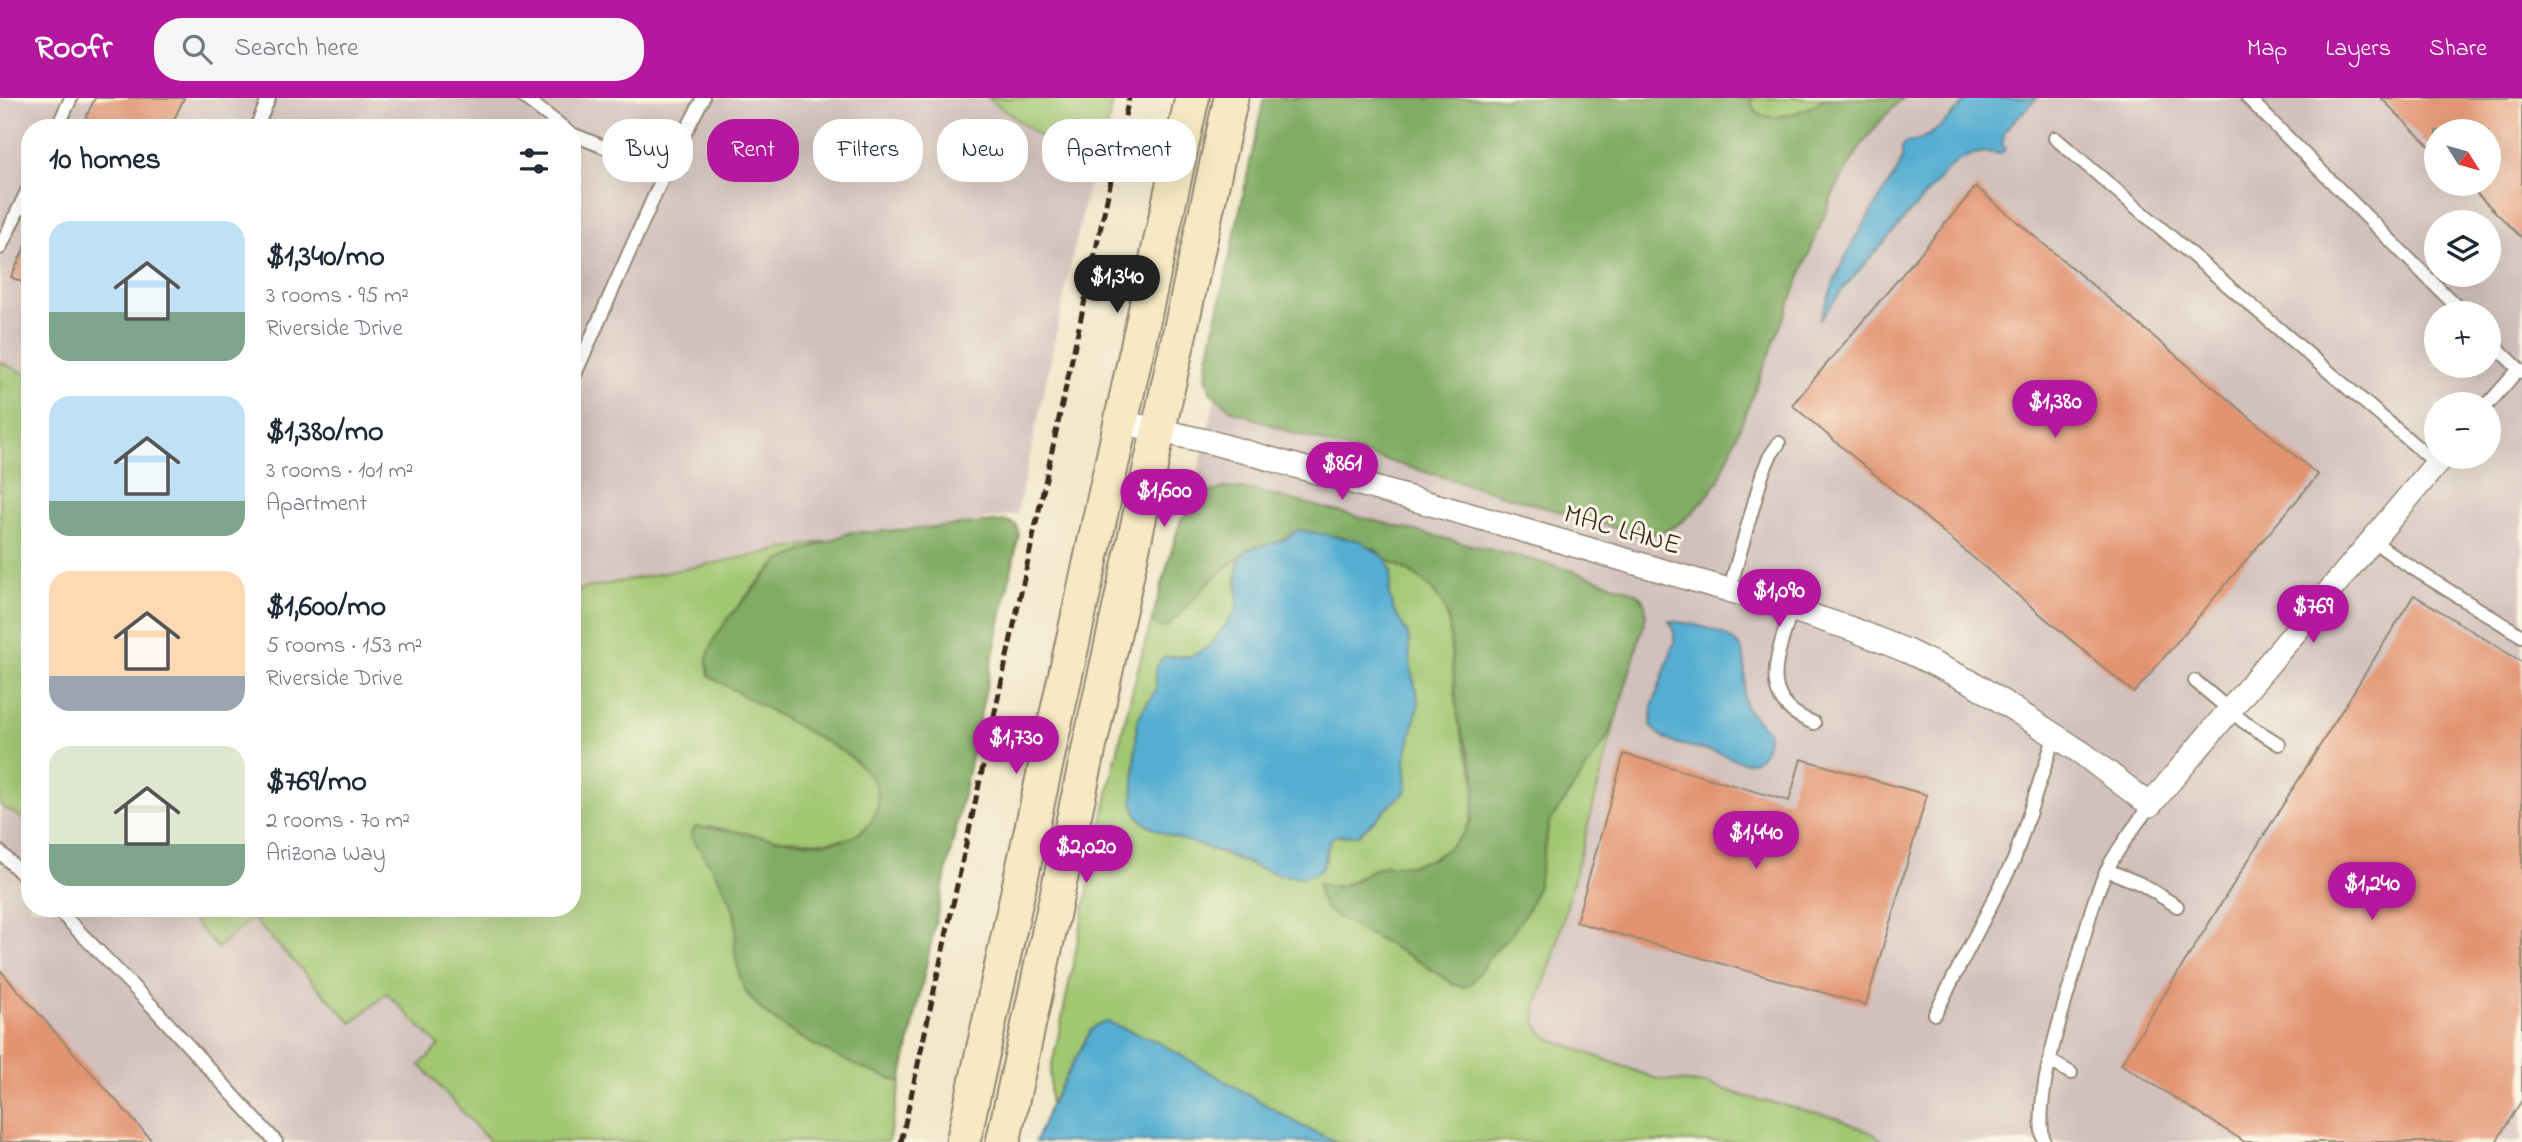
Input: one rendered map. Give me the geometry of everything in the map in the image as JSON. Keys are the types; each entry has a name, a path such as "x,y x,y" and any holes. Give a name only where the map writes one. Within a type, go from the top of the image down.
{"main road":[{"path":"963,1142 1192,98"},
{"path":"1003,1142 1231,98"}],"street":[{"name":"MAC LANE","path":"1121,422 1159,430 1482,519 1852,629 1973,683 2108,771 2150,805"},
{"path":"2150,805 2432,469"}],"lane":[{"path":"61,119 71,98"},
{"path":"260,119 269,98"},
{"path":"525,98 552,119"},
{"path":"692,119 703,98"},
{"path":"2248,98 2451,301"},
{"path":"581,138 602,146"},
{"path":"2055,138 2424,447"},
{"path":"581,361 661,182"},
{"path":"0,248 21,204"},
{"path":"2500,392 2520,371 2501,352"},
{"path":"1729,591 1763,472 1779,443"},
{"path":"2372,540 2522,636"},
{"path":"1791,610 1774,676 1780,697 1787,707 1794,714 1814,723"},
{"path":"2195,681 2229,710 2280,744"},
{"path":"1935,1014 2014,860 2055,735"},
{"path":"2044,1142 2041,1132 2041,1106 2050,1061 2095,900 2106,870 2150,805"},
{"path":"0,852 21,873"},
{"path":"2106,870 2141,884 2177,906"},
{"path":"65,917 152,1006 276,1142"},
{"path":"2050,1061 2071,1073"}],"shaded area":[{"path":"0,98 1107,98 1102,119 1042,119 1042,182 1089,182 1017,514 581,592 581,119 21,119 21,383 0,375"},
{"path":"1282,98 2522,98 2522,1142 1809,1142 1100,913"},
{"path":"0,805 21,818 21,917 190,917 217,948 251,918 352,1022 387,992 439,1046 420,1065 490,1142 0,1142"}],"green space":[{"path":"988,98 1114,98 1109,119 1042,119 1042,138 1028,128 1028,119 1016,119"},
{"path":"1264,98 1751,98 1758,113 1773,117 1800,111 1827,98 1903,98 1864,143 1833,194 1718,482 1694,511 1679,524 1662,532 1639,535 1293,433 1232,410 1211,393 1206,377 1208,357"},
{"path":"1751,98 1824,98 1795,113 1771,117 1754,108"},
{"path":"0,362 21,372 21,818 0,805"},
{"path":"1224,488 1252,490 1567,569 1632,591 1640,596 1645,604 1646,617 1616,718 1605,741 1549,823 1538,886 1526,913 1471,984 1463,987 1453,984 1422,963 1341,919 1326,909 1320,899 1318,884 1339,887 1385,865 1411,865 1435,858 1460,838 1471,821 1475,773 1458,721 1449,621 1441,601 1429,586 1408,570 1387,560 1375,549 1298,530 1275,544 1249,549 1212,579 1167,627 1160,628 1154,623 1153,616 1180,521 1205,494"},
{"path":"1007,521 1016,525 1019,535 901,1082 837,1057 790,1031 753,1001 743,985 735,954 736,921 732,905 722,884 691,836 695,827 794,841 821,843 845,839 864,830 876,812 878,794 872,779 847,754 709,676 707,659 714,639 730,616 779,561 851,532"},
{"path":"826,541 779,561 758,582 730,616 707,659 709,676 847,754 866,770 877,785 878,804 872,822 853,838 824,842 768,839 711,826 691,836 722,884 732,905 736,921 735,954 738,970 753,1001 769,1016 813,1044 837,1057 901,1082 888,1142 490,1142 420,1065 439,1046 387,993 352,1023 252,918 217,948 190,917 581,917 581,589"},
{"path":"1242,555 1236,575 1238,601 1235,613 1207,648 1192,656 1165,657 1160,661 1156,669 1156,690 1137,723 1133,803 1148,825 1259,868 1297,875 1326,861 1329,841 1334,836 1358,835 1404,793 1407,787 1405,760 1419,701 1411,670 1408,634 1394,611 1389,596 1391,572 1387,560 1424,582 1441,601 1446,613 1460,725 1475,781 1474,806 1463,833 1436,856 1416,864 1382,866 1339,887 1393,946 1453,983 1471,984 1494,951 1510,936 1549,823 1605,741 1616,718 1554,955 1536,1007 1536,1022 1542,1033 1553,1040 1657,1079 1708,1084 1747,1097 1837,1118 1874,1134 1885,1142 1337,1142 1302,1126 1158,1042 1107,1022 1091,1030 1050,1106 1050,1074 1097,844 1137,672 1153,616 1154,623 1177,617 1212,579"}],"water":[{"path":"1969,98 2037,98 2005,130 2002,144 2005,149 2001,154 1974,154 1950,167 1842,290 1819,321 1839,270 1856,237 1899,168 1902,147 1906,142 1924,138 1932,133"},
{"path":"1298,530 1361,541 1387,560 1391,572 1389,596 1394,611 1408,634 1411,670 1419,702 1405,760 1407,786 1404,793 1358,835 1334,836 1321,868 1311,875 1300,877 1263,869 1163,833 1141,820 1133,803 1137,723 1156,690 1156,669 1160,661 1165,657 1192,656 1207,648 1235,613 1238,601 1238,564 1242,555 1249,549 1284,540"},
{"path":"1669,621 1714,630 1741,648 1745,663 1745,707 1768,732 1766,747 1762,755 1754,761 1743,762 1713,751 1674,742 1666,739 1651,726 1653,705 1674,643 1674,629"},
{"path":"1107,1022 1158,1042 1302,1126 1337,1142 1035,1142 1050,1106 1091,1030 1098,1024"}],"building":[{"path":"95,98 184,98 174,119 85,119"},
{"path":"2381,98 2522,98 2522,238 2501,217 2501,210 2493,210 2479,196 2501,196 2501,119 2424,119 2424,141"},
{"path":"1976,187 2318,475 2134,693 1792,405"},
{"path":"21,256 21,282 11,277"},
{"path":"2414,595 2522,662 2522,1100 2496,1142 2245,1142 2121,1064"},
{"path":"1624,754 1789,801 1801,759 1927,795 1866,1005 1576,922"},
{"path":"0,970 153,1142 0,1142"}],"railway":[{"path":"901,1142 1129,98"}]}
